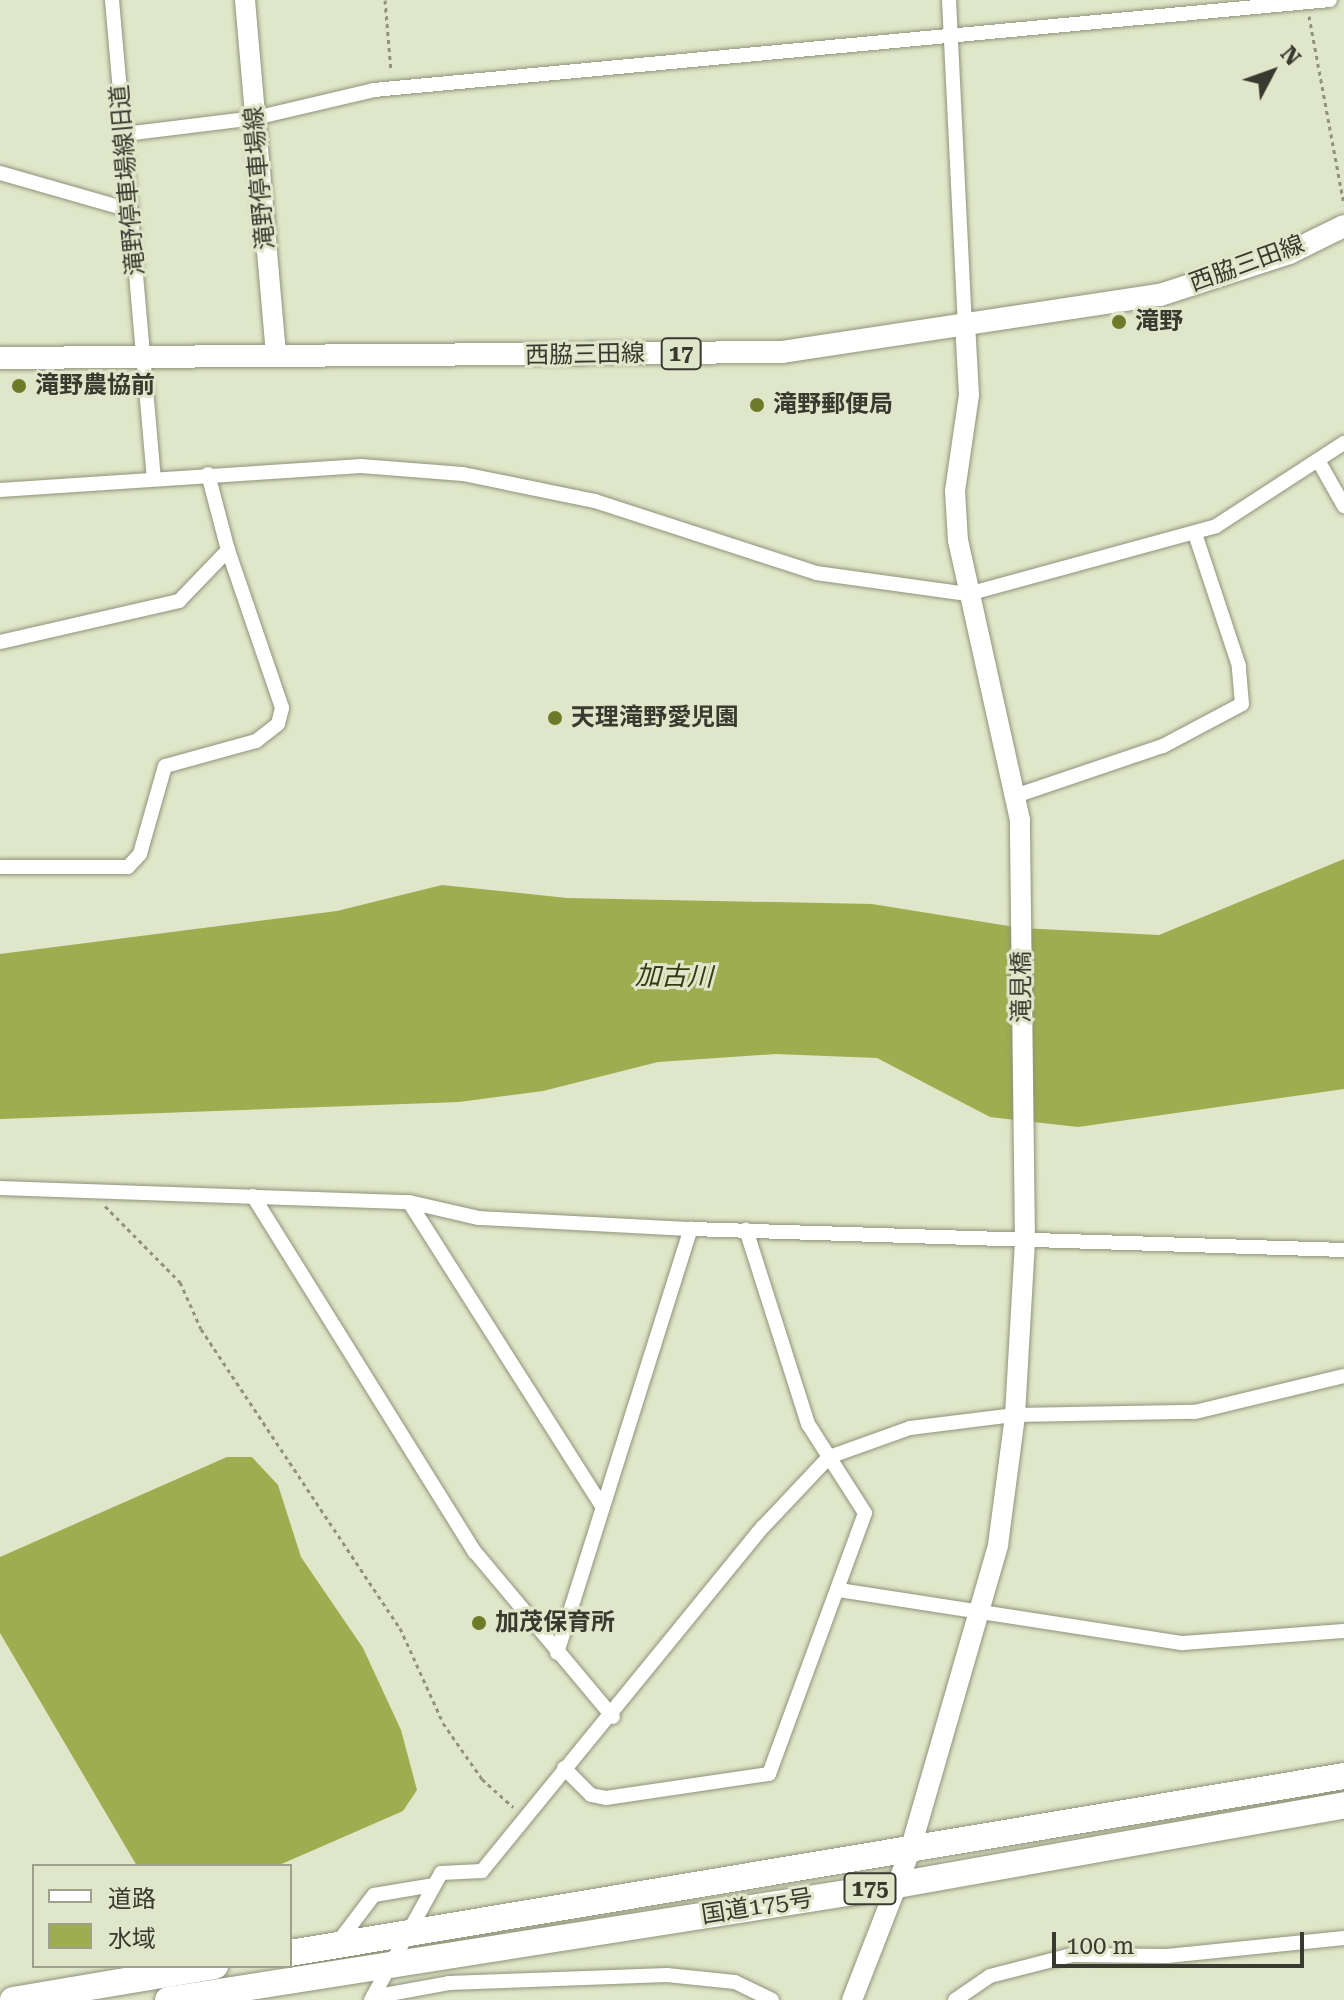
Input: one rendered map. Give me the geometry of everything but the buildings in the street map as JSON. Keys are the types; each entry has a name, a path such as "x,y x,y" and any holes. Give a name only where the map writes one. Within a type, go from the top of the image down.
{"highway":[{"name":"国道175号","path":"292,1953 909,1854 1344,1776"},
{"name":"国道175号","path":"168,2000 897,1885 1344,1805"},
{"path":"13,2000 203,1968"}],"main road":[{"name":"西脇三田線","path":"0,358 782,352 1160,295 1289,253 1341,232"}],"street":[{"name":"滝野停車場線旧道","path":"112,0 154,479"},
{"name":"滝野停車場線","path":"245,0 276,356"},
{"path":"949,0 965,323"},
{"path":"125,134 255,118 394,90 953,40 1330,0"},
{"path":"0,173 130,210"},
{"name":"滝見橋","path":"852,2000 909,1854 998,1545 1015,1415 1025,1242 1020,820 1018,795 968,594 955,491 969,395 965,323"},
{"path":"0,490 361,466 463,474 595,501 816,573 968,594 1195,534 1319,462 1344,443"},
{"path":"1319,462 1344,506"},
{"path":"0,867 128,867 140,854 165,766 256,741 278,724 280,691 228,550 208,474"},
{"path":"1018,795 1163,746 1242,704 1239,666 1195,534"},
{"path":"0,642 179,601 228,550"},
{"path":"0,1188 409,1202 479,1218 691,1229 1344,1250"},
{"path":"253,1196 475,1552 613,1717"},
{"path":"409,1202 601,1505"},
{"path":"557,1653 601,1505 650,1373 691,1229"},
{"path":"564,1768 591,1795 606,1798 769,1774 839,1590 865,1513 829,1457 777,1346 746,1230"},
{"path":"372,1999 394,1965 441,1873 482,1871 522,1816 613,1717 763,1527 829,1457 910,1428 1015,1415 1195,1412 1344,1376"},
{"path":"839,1590 1183,1643 1344,1631"},
{"path":"335,1946 374,1895 434,1885"},
{"path":"955,2000 990,1976 1072,1955 1167,1956 1344,1938"},
{"path":"372,1999 449,1983 667,1975 735,1982 772,2000"}],"path":[{"path":"385,0 394,90"},
{"path":"1308,4 1316,80 1344,205"},
{"path":"87,1190 180,1282 201,1329 400,1628 443,1723 482,1779 522,1816"}],"water":[{"name":"加古川","path":"1344,859 1344,1089 1078,1127 990,1117 877,1058 776,1054 658,1062 543,1091 459,1102 0,1119 0,954 337,911 442,885 567,898 872,904 1021,928 1159,935"},
{"path":"227,1457 252,1457 278,1485 301,1557 363,1648 401,1730 417,1790 403,1811 282,1864 136,1864 0,1633 0,1557"}],"place":[{"name":"滝野","path":"1119,322"},
{"name":"滝野農協前","path":"19,386"},
{"name":"滝野郵便局","path":"757,405"},
{"name":"天理滝野愛児園","path":"555,718"},
{"name":"加茂保育所","path":"479,1623"}]}
